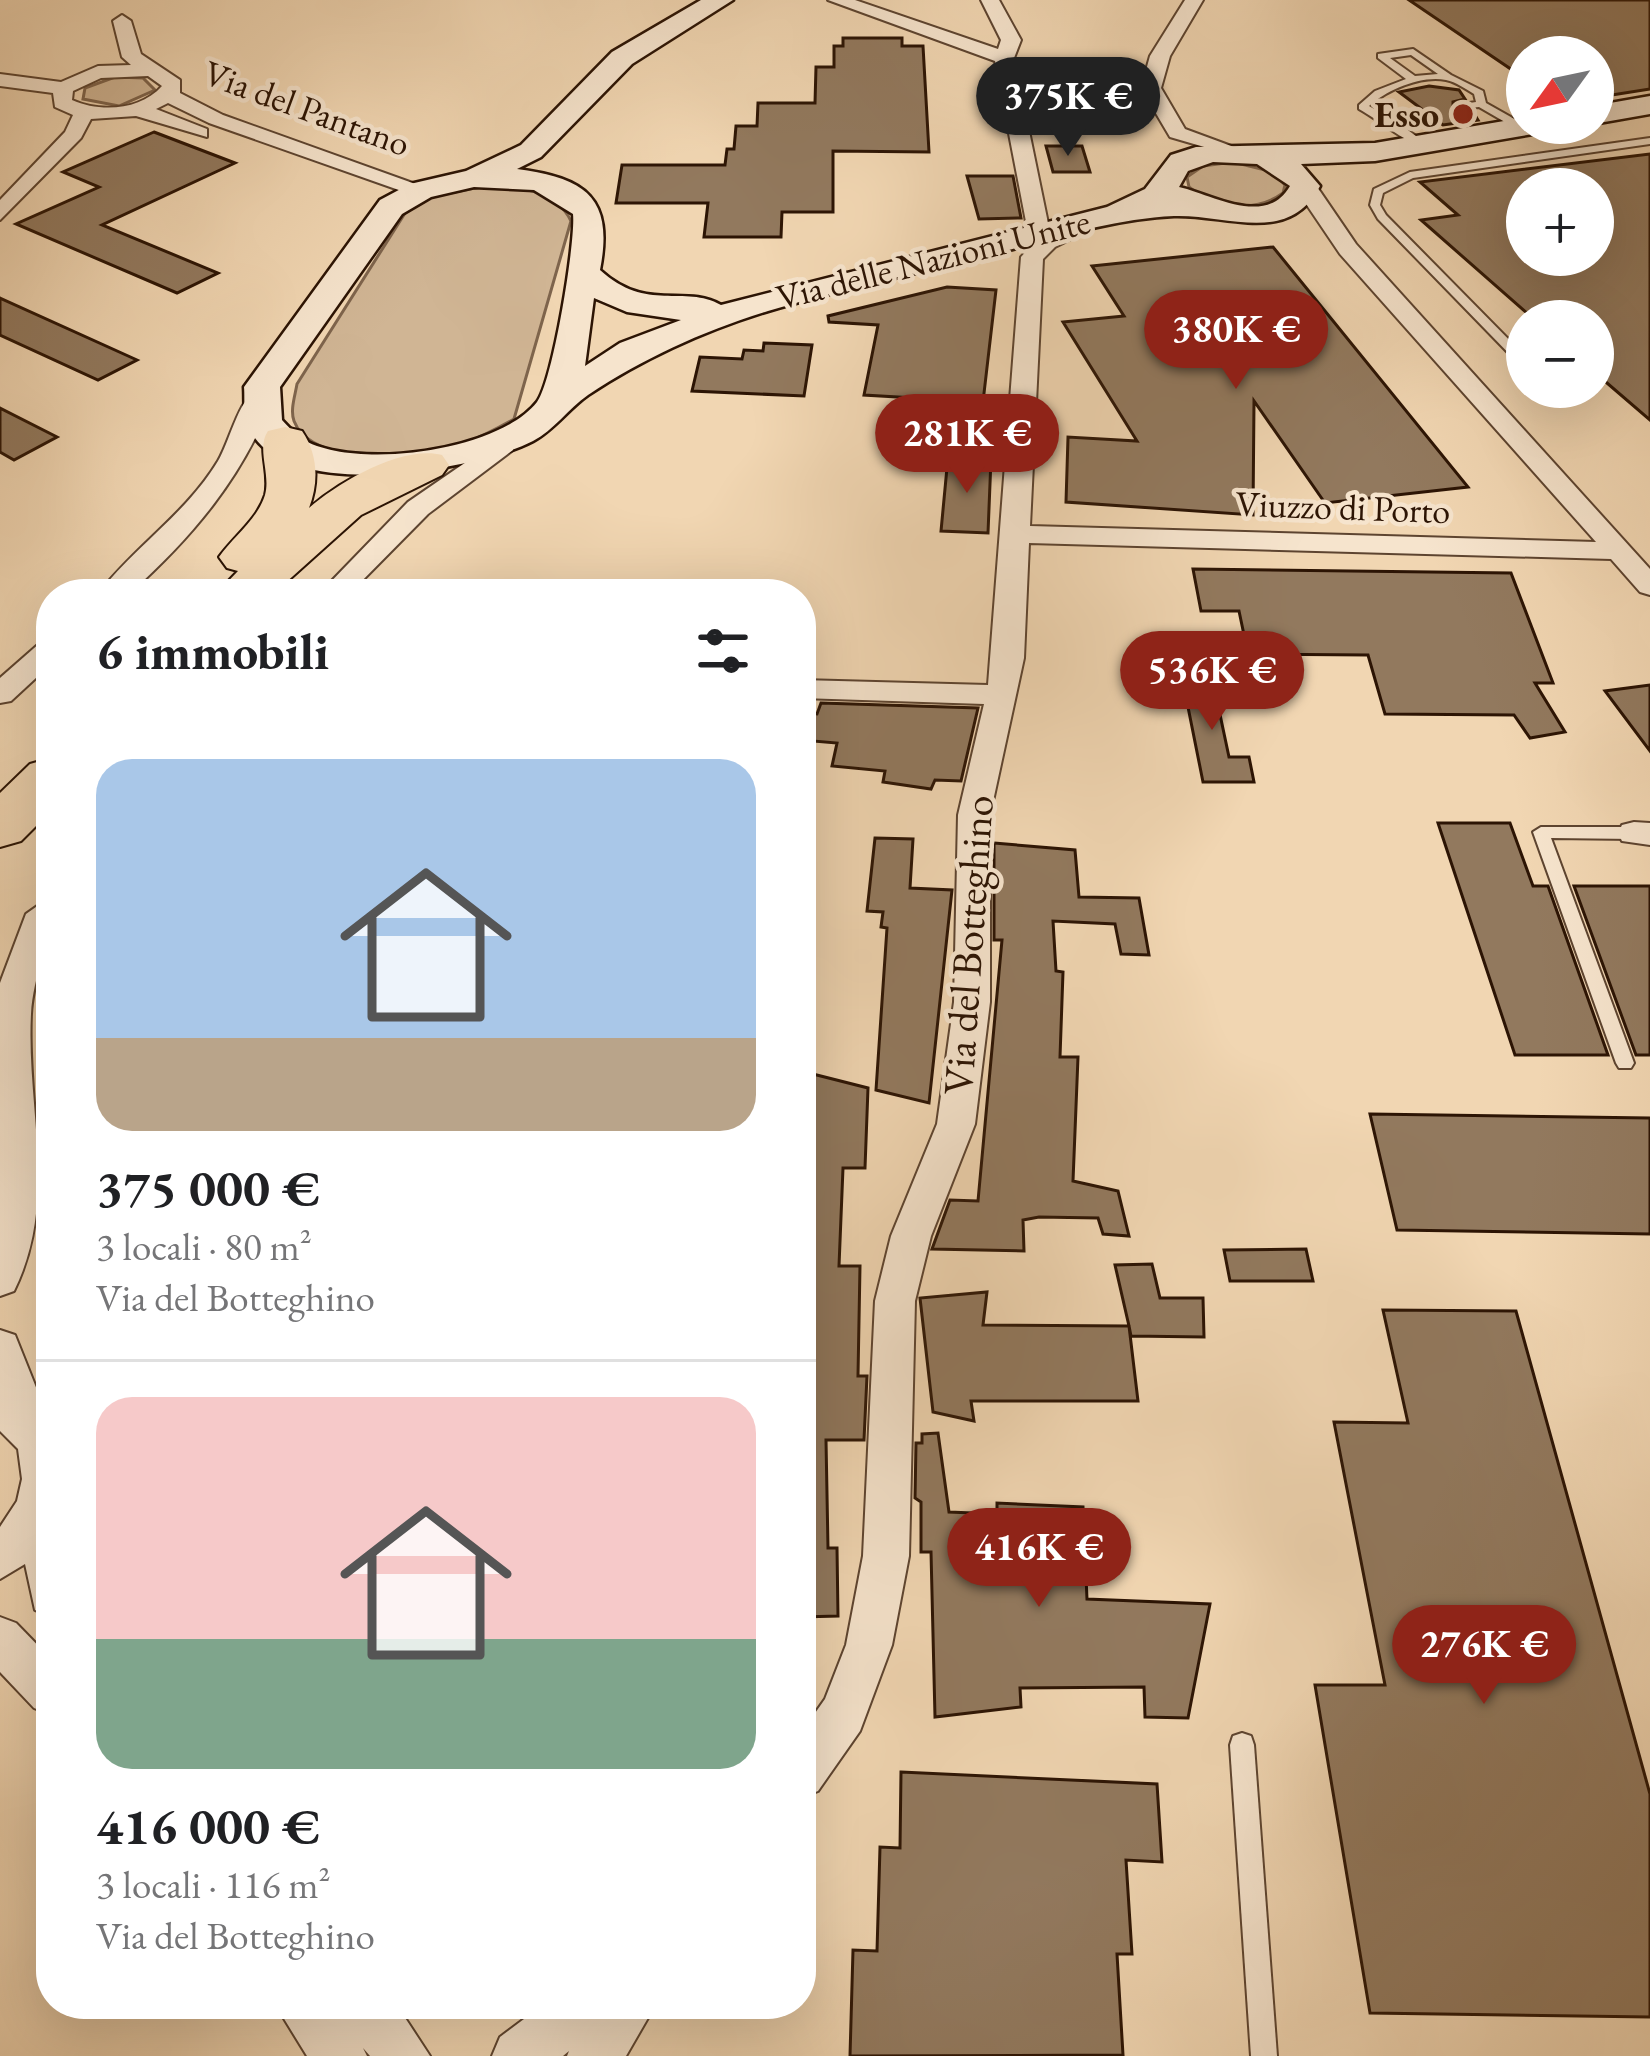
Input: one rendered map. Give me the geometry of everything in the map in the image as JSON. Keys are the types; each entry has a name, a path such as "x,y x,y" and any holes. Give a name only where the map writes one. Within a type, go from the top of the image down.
{"highway":[{"path":"220,579 287,504 295,475 284,441"},
{"path":"259,579 343,504 425,465"},
{"path":"0,789 36,755"},
{"path":"0,827 36,792"}],"main road":[{"path":"474,178 521,179 567,192 585,207 590,219 556,401 536,424 504,444 425,465 336,462 284,441 266,422 260,397 274,367 377,206 474,178 522,158 613,65 720,0"},
{"path":"567,192 564,146 612,90 658,49 750,0"},
{"path":"1614,111 1650,105"},
{"path":"1258,214 1291,206 1304,183 1330,164 1375,152 1419,129 1506,126"},
{"path":"1207,209 1176,195 1172,173 1205,155 1375,152"},
{"path":"1245,155 1286,166 1304,183"},
{"name":"Via delle Nazioni Unite","path":"1109,216 1146,202 1172,173"},
{"name":"Via delle Nazioni Unite","path":"556,401 632,350 755,304 1109,216 1174,207 1258,214"},
{"name":"Via delle Nazioni Unite","path":"582,271 613,297 641,307 680,311 755,304"}],"street":[{"path":"92,74 130,0"},
{"path":"837,0 1004,58"},
{"path":"990,0 1011,40 1004,58 1039,232"},
{"path":"1194,0 1152,79 1156,104 1177,133 1245,155"},
{"name":"Via del Pantano","path":"79,123 136,110 168,95 172,81 132,56 122,21"},
{"name":"Via del Pantano","path":"63,88 92,74 151,70"},
{"path":"0,80 63,88 62,103 79,123 0,213"},
{"name":"Via del Pantano","path":"168,95 216,119 421,190"},
{"name":"Via del Pantano","path":"136,110 336,185"},
{"path":"1172,173 1177,133"},
{"path":"1304,183 1348,248 1650,586"},
{"path":"1031,199 1058,212 1109,216"},
{"path":"1258,214 1314,226 1348,248"},
{"name":"Via del Botteghino","path":"816,1753 843,1714 869,1645 886,1556 895,1300 911,1236 956,1124 972,1002 974,815 1001,695 1019,534 1032,256 1047,242 1109,216"},
{"path":"128,579 210,500 242,449 260,397"},
{"path":"348,579 418,508 504,444"},
{"name":"Viuzzo di Porto","path":"1019,534 1617,551"},
{"path":"0,662 36,653"},
{"path":"0,694 36,662"},
{"path":"816,689 1001,695"},
{"path":"0,940 36,916"},
{"path":"0,1279 22,1164 17,1089 2,1045 4,976 36,926"},
{"path":"0,1348 11,1415 36,1446"},
{"path":"0,1558 36,1508"},
{"path":"0,1639 36,1676"},
{"path":"312,2019 340,2056"},
{"path":"375,2019 403,2056"},
{"path":"519,2056 568,2019"},
{"path":"594,2056 620,2019"}],"lane":[{"path":"1415,82 1381,56 1413,52 1479,93 1481,104"},
{"path":"1419,129 1363,107 1374,92 1447,76"},
{"path":"1460,107 1481,104 1506,114"},
{"path":"1389,121 1419,129"},
{"path":"1506,344 1382,217 1376,205 1378,191 1410,175 1650,141"},
{"path":"1625,1063 1540,832 1642,834"},
{"path":"1242,1745 1264,2056"}],"shaded area":[{"path":"115,77 143,78 155,90 119,106 83,99 85,88"},
{"path":"1233,162 1273,172 1285,185 1283,193 1260,203 1235,205 1210,200 1189,187 1187,177 1203,166"},
{"path":"485,186 545,196 571,221 514,419 460,445 411,457 373,458 316,444 294,421 297,384 407,210 430,197"}],"building":[{"path":"1409,0 1650,0 1650,89 1614,95 1614,36 1506,36 1506,66"},
{"path":"843,38 902,38 902,46 923,46 929,152 833,151 833,212 782,212 781,237 704,237 708,203 616,203 622,165 725,165 727,149 734,149 736,126 757,126 758,103 815,103 816,67 834,67 834,46 843,46"},
{"path":"1429,86 1459,90 1465,99 1453,102 1453,112 1473,112 1478,120 1443,125 1399,92"},
{"path":"154,132 235,163 102,225 218,273 177,293 16,224 99,187 63,172"},
{"path":"1046,146 1082,146 1090,172 1053,172"},
{"path":"1650,154 1650,420 1614,389 1614,300 1512,300 1421,220 1458,215 1420,182 1506,172 1506,276 1614,276 1614,168 1535,168"},
{"path":"967,176 1013,176 1021,218 979,219"},
{"path":"1273,247 1468,487 1325,503 1254,401 1253,515 1066,502 1068,437 1137,441 1063,322 1124,316 1092,266"},
{"path":"947,287 996,290 983,402 864,395 878,325 829,322 828,316"},
{"path":"0,298 137,360 98,380 0,335"},
{"path":"764,343 812,345 804,396 692,391 700,357 742,359 744,350 763,351"},
{"path":"0,408 57,437 14,460 0,452"},
{"path":"948,457 991,459 988,533 941,531"},
{"path":"1193,569 1511,573 1553,683 1535,683 1565,732 1530,738 1514,715 1385,714 1368,655 1248,654 1239,611 1201,611"},
{"path":"1181,672 1211,672 1229,757 1249,757 1254,782 1203,782"},
{"path":"1650,685 1650,751 1605,691"},
{"path":"821,703 978,708 961,781 935,780 931,789 883,782 885,771 832,766 837,743 816,741"},
{"path":"1438,823 1510,823 1533,886 1548,886 1608,1055 1515,1055"},
{"path":"875,838 913,839 910,888 952,890 929,1103 876,1090 887,928 881,927 883,912 867,911"},
{"path":"994,843 1075,850 1079,897 1139,898 1149,955 1121,954 1115,924 1053,921 1056,971 1063,972 1060,1057 1078,1057 1073,1181 1118,1191 1129,1236 1103,1234 1098,1218 1039,1217 1023,1220 1024,1251 932,1249 950,1200 978,1201 1002,940 994,940"},
{"path":"1574,886 1650,886 1650,1055 1636,1055"},
{"path":"816,1075 868,1088 865,1168 843,1168 839,1266 860,1266 858,1376 867,1376 864,1440 826,1440 828,1548 837,1548 838,1616 816,1617"},
{"path":"1370,1114 1650,1118 1650,1234 1397,1230"},
{"path":"1306,1249 1313,1281 1230,1281 1224,1250"},
{"path":"1152,1264 1160,1298 1203,1298 1204,1337 1131,1336 1115,1265"},
{"path":"987,1292 983,1325 1129,1326 1138,1401 971,1401 974,1421 933,1412 920,1298"},
{"path":"1383,1310 1516,1311 1650,1794 1650,2017 1370,2013 1315,1685 1385,1685 1334,1422 1408,1423"},
{"path":"938,1433 949,1512 997,1514 997,1503 1083,1507 1087,1599 1210,1604 1188,1718 1145,1717 1144,1687 1020,1688 1021,1707 935,1717 931,1552 921,1552 921,1502 915,1498 916,1443 922,1443 922,1434"},
{"path":"901,1772 1157,1784 1162,1862 1126,1860 1132,1954 1117,1954 1123,2055 850,2056 853,1950 877,1951 880,1847 900,1848"}],"place":[{"name":"Esso","path":"1463,114"}]}
